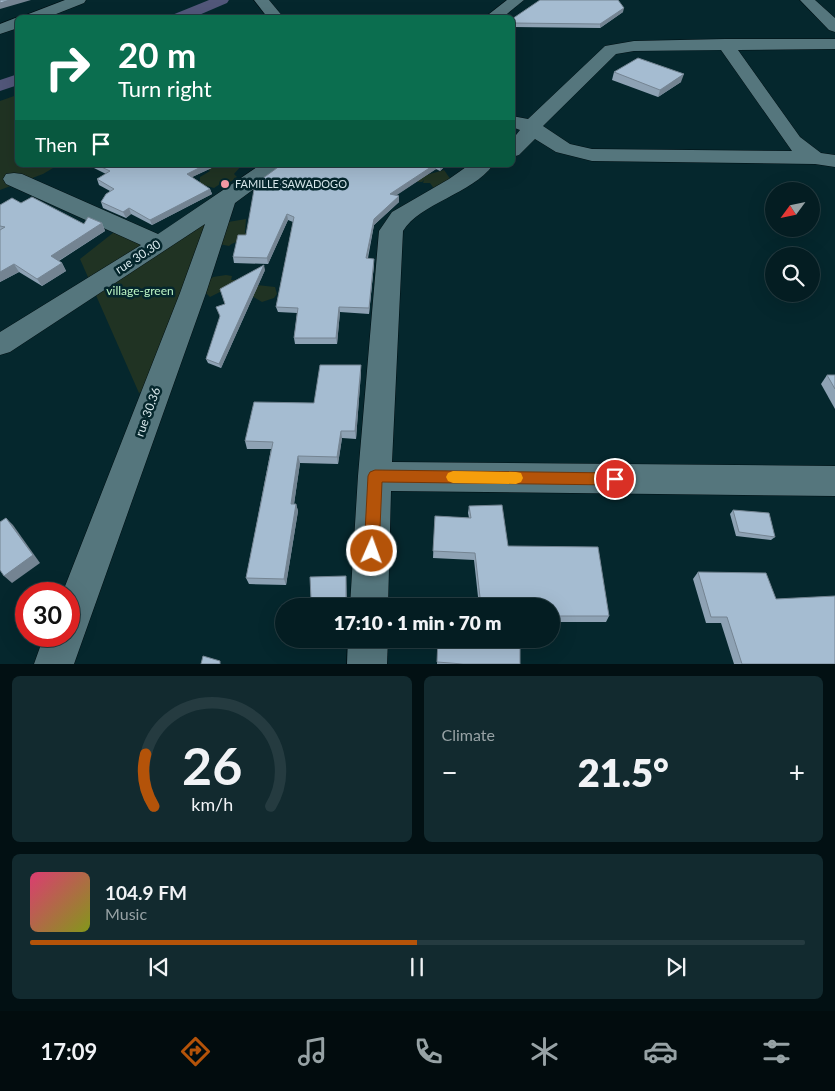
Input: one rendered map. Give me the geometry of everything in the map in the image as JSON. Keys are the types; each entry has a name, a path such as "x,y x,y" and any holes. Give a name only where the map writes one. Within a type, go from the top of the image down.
{"street":[{"path":"39,15 79,0"},
{"path":"262,0 274,15"},
{"path":"495,15 517,0"},
{"path":"807,0 835,26"},
{"path":"0,29 15,23"},
{"path":"725,44 793,141 801,149 825,160"},
{"path":"522,124 611,50 634,46 835,44"},
{"path":"515,148 526,138 522,124"},
{"path":"522,124 562,148 592,155 825,160"},
{"name":"rue 30.30","path":"0,345 160,244 271,167"},
{"path":"370,598 375,476 391,231 400,217 457,184 479,167"},
{"path":"14,179 160,244"},
{"name":"rue 30.36","path":"80,595 189,302 225,198"},
{"path":"375,476 835,481"},
{"path":"54,664 60,647"},
{"path":"367,664 368,648"}],"green space":[{"path":"15,96 15,167 55,167 43,174 0,190 0,101"},
{"path":"240,167 234,174 237,177 229,183 223,182 214,188 200,184 200,177 210,171 207,168"},
{"path":"444,170 451,180 435,190 430,183 423,183 424,180 422,182 405,181"},
{"name":"village-green","path":"213,216 154,384 139,393 80,259 118,229 159,252"},
{"path":"246,219 245,233 250,234 248,237 229,246 219,244 228,222"},
{"path":"232,276 231,280 237,280 228,288 210,297 204,291 205,284 213,277"},
{"path":"257,285 275,287 277,294 274,298 262,302 250,295"}],"building":[{"path":"540,0 618,0 624,8 600,24 515,23 515,17"},
{"path":"638,58 684,74 660,90 614,72"},
{"path":"101,167 201,167 187,174 210,189 150,220 129,208 123,212 101,202 106,194 114,189 97,179 110,171"},
{"path":"278,167 431,167 390,194 399,196 374,219 366,258 374,259 369,308 339,307 336,338 294,338 298,308 276,307 294,217 287,214 267,258 233,257 238,235 246,235 255,184"},
{"path":"32,197 84,224 88,217 102,223 51,256 62,263 37,279 14,264 0,272 0,230 5,227 0,226 0,205 12,198 21,203"},
{"path":"264,265 219,364 206,359 220,316 216,307 225,304 220,289"},
{"path":"320,365 361,365 355,431 341,431 337,457 298,456 291,504 296,504 284,579 246,578 273,442 245,441 254,402 314,403"},
{"path":"827,375 835,375 835,389"},
{"path":"502,505 508,546 598,547 609,616 560,616 560,598 480,598 475,553 433,551 435,516 471,518 469,506"},
{"path":"733,510 769,513 775,537 739,532"},
{"path":"6,518 33,555 4,576 0,570 0,522"},
{"path":"698,572 766,573 776,599 835,596 835,664 742,664 727,617 711,617"},
{"path":"346,576 346,598 311,598 310,577"},
{"path":"438,648 520,648 520,664 437,662"},
{"path":"203,656 220,661 220,664 201,664"}],"waterway":[{"path":"184,15 222,0"},
{"path":"0,86 15,80"}],"slow traffic":[{"path":"453,477 516,478"}],"place":[{"name":"FAMILLE SAWADOGO","path":"225,184"}],"route":[{"path":"372,551 375,476 615,479"}]}
